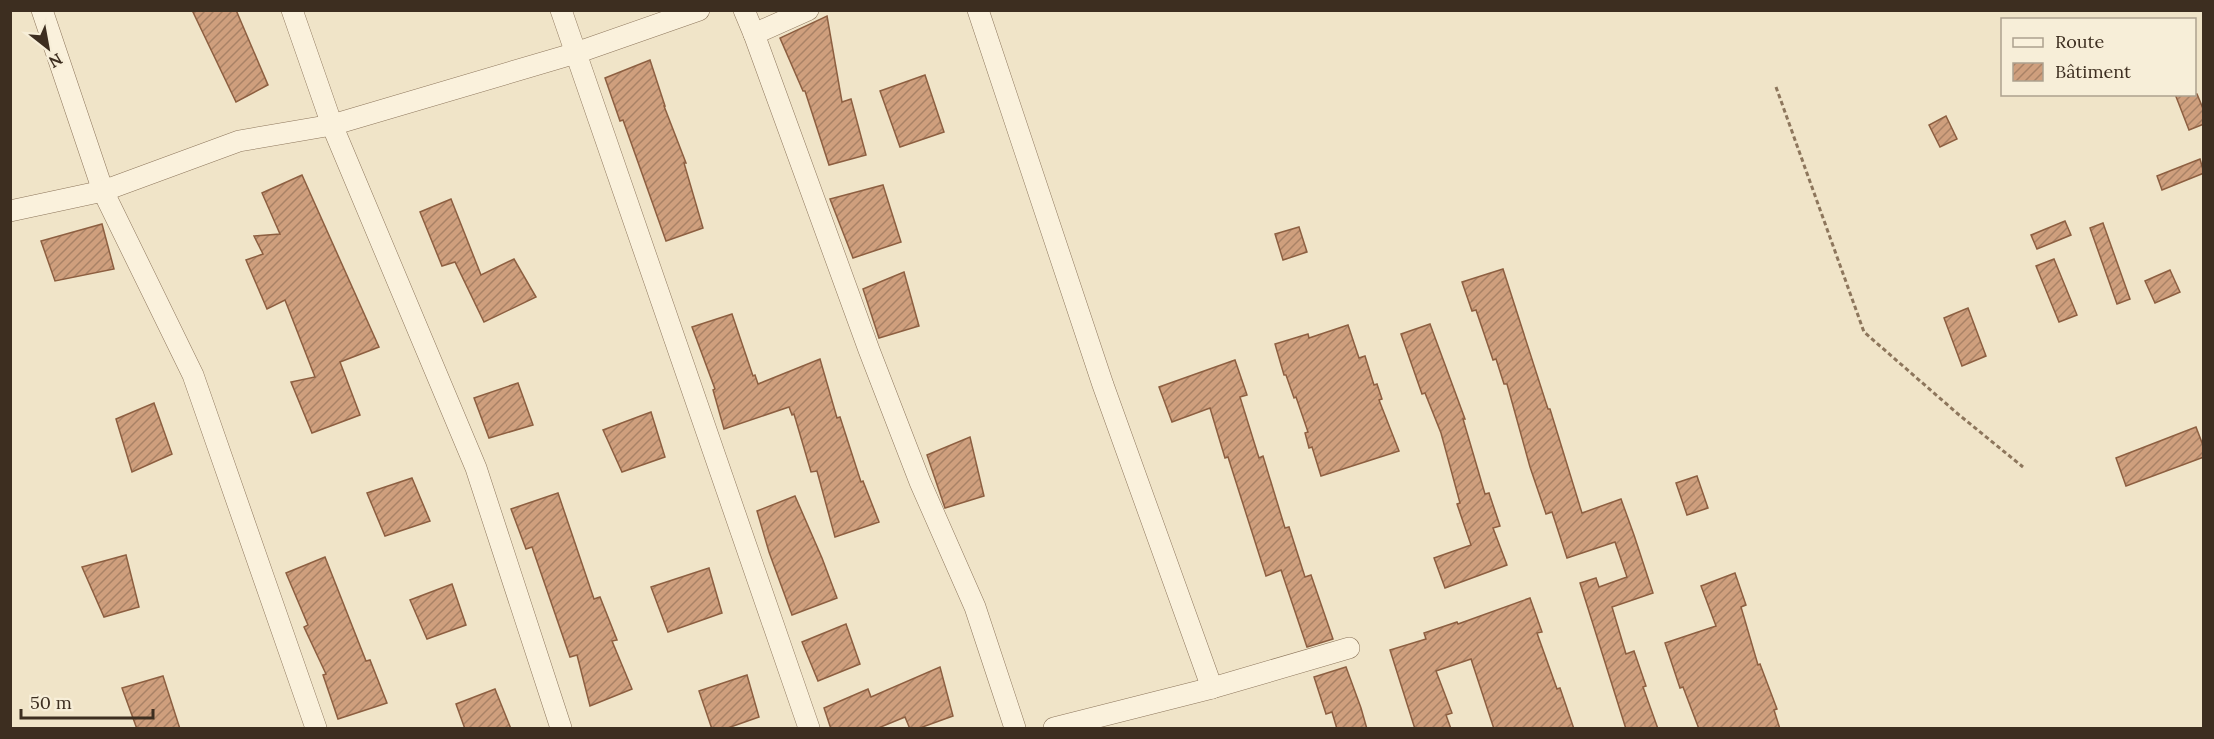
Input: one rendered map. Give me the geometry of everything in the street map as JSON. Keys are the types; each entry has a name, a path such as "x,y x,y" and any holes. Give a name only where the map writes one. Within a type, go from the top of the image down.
{"street":[{"path":"42,10 103,191 193,375 316,729"},
{"path":"292,10 332,125 476,468 561,729"},
{"path":"561,10 809,729"},
{"path":"10,211 103,191 238,141 332,125 576,53 699,10"},
{"path":"744,10 920,482 975,607 1015,729"},
{"path":"754,34 808,10"},
{"path":"978,10 1103,385 1212,688"},
{"path":"1054,729 1212,688 1349,648"}],"path":[{"path":"1776,87 1864,332 1958,414 2024,467"}],"building":[{"path":"192,10 236,10 268,85 236,102"},
{"path":"827,16 842,102 851,99 866,155 829,165 805,91 803,91 780,38"},
{"path":"650,60 664,106 686,163 684,163 703,228 666,241 623,120 620,121 605,78"},
{"path":"925,75 944,132 900,147 880,91"},
{"path":"2197,94 2204,111 2204,124 2189,130 2176,96 2196,96"},
{"path":"1946,116 1957,139 1940,147 1929,125"},
{"path":"2200,159 2204,173 2162,190 2157,176"},
{"path":"302,175 379,347 340,362 360,415 312,433 291,382 315,377 285,300 267,309 246,260 263,254 254,236 280,234 262,193"},
{"path":"883,185 901,242 853,258 830,199"},
{"path":"451,199 481,275 514,259 536,297 484,322 455,262 442,266 420,212"},
{"path":"2065,221 2071,235 2037,249 2031,235"},
{"path":"2103,223 2130,299 2117,304 2090,228"},
{"path":"102,224 114,269 55,281 41,241"},
{"path":"1299,227 1307,252 1283,260 1275,234"},
{"path":"2054,259 2077,315 2059,322 2036,266"},
{"path":"1503,269 1582,513 1621,499 1634,535 1653,593 1612,607 1626,654 1634,651 1646,686 1643,687 1658,729 1626,729 1580,583 1596,578 1599,587 1627,577 1615,542 1567,558 1552,512 1546,514 1530,467 1507,384 1504,384 1496,359 1493,360 1476,310 1472,311 1462,282"},
{"path":"2170,270 2180,292 2155,303 2145,281"},
{"path":"904,272 919,326 879,338 863,289"},
{"path":"1968,308 1986,356 1962,366 1944,318"},
{"path":"732,314 753,376 755,375 758,384 820,359 837,418 840,417 861,482 863,481 879,522 835,537 817,471 811,472 794,414 792,415 789,407 724,429 713,390 715,389 692,327"},
{"path":"1430,324 1465,419 1463,419 1485,494 1489,493 1500,526 1493,528 1507,565 1445,588 1434,558 1471,545 1457,504 1460,503 1441,433 1425,393 1422,394 1401,334"},
{"path":"1348,325 1359,358 1365,356 1374,385 1377,384 1382,399 1379,400 1399,451 1321,476 1312,447 1309,448 1305,433 1308,432 1296,397 1294,398 1286,375 1284,375 1275,344 1308,334 1309,338"},
{"path":"1235,360 1247,395 1240,397 1259,458 1263,456 1285,528 1289,527 1305,577 1311,575 1333,639 1307,647 1281,570 1266,576 1210,408 1172,422 1159,387"},
{"path":"518,383 533,425 489,438 474,398"},
{"path":"154,403 172,454 132,472 116,419"},
{"path":"651,412 665,457 622,472 603,430"},
{"path":"2196,427 2204,448 2204,457 2126,486 2116,458"},
{"path":"970,437 984,496 945,508 927,455"},
{"path":"1697,476 1708,508 1687,515 1676,483"},
{"path":"412,478 430,521 385,536 367,493"},
{"path":"558,493 594,599 600,597 617,640 612,641 632,689 590,706 577,655 570,657 532,547 526,549 511,509"},
{"path":"795,496 837,598 792,615 757,511"},
{"path":"126,555 139,607 104,617 82,567"},
{"path":"325,557 366,661 370,660 387,703 338,719 323,675 326,674 304,627 308,625 286,573"},
{"path":"709,568 722,613 668,632 651,587"},
{"path":"1735,573 1746,605 1741,607 1758,665 1760,664 1777,709 1774,710 1780,729 1699,729 1683,687 1680,688 1665,643 1716,626 1701,586"},
{"path":"452,584 466,625 427,639 410,600"},
{"path":"1530,598 1542,632 1537,633 1574,729 1494,729 1471,659 1436,671 1452,713 1446,715 1451,729 1415,729 1390,650 1426,639 1424,633 1457,622 1458,624"},
{"path":"846,624 860,664 818,681 802,642"},
{"path":"940,667 953,716 917,729 910,729 905,717 876,729 831,729 824,708 868,689 871,697"},
{"path":"1346,667 1367,729 1337,729 1332,712 1326,714 1314,677"},
{"path":"747,675 759,717 725,729 712,729 699,691"},
{"path":"163,676 180,729 137,729 122,688"},
{"path":"495,689 511,729 465,729 456,704"}]}
